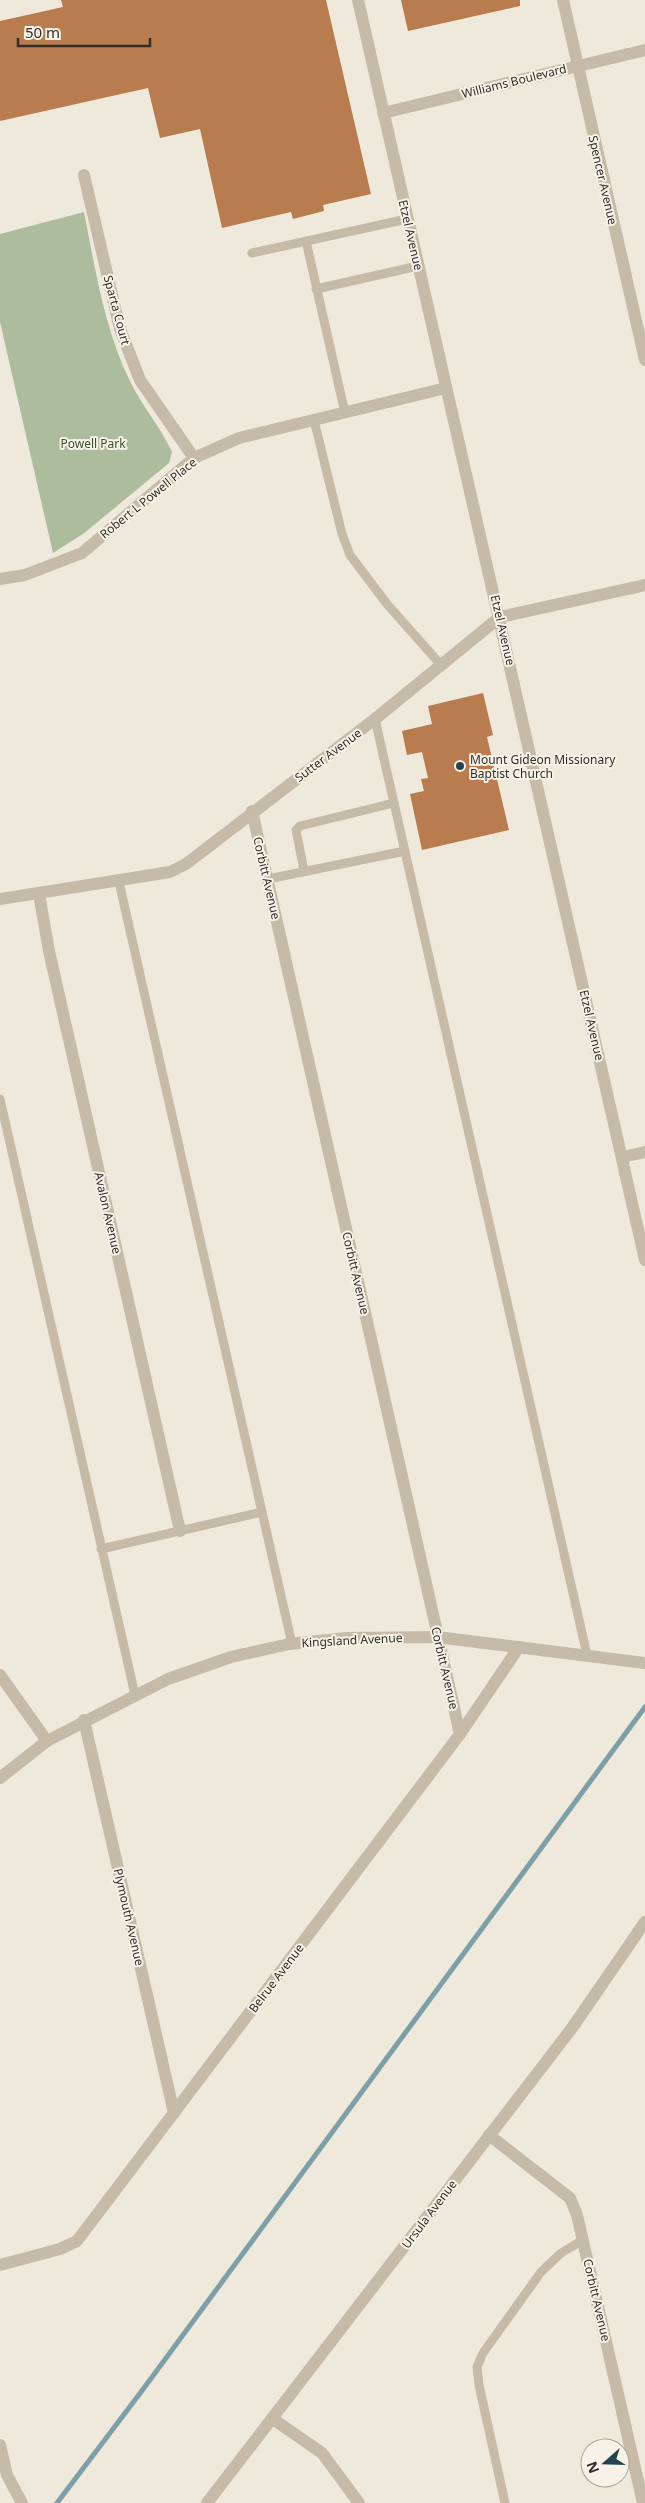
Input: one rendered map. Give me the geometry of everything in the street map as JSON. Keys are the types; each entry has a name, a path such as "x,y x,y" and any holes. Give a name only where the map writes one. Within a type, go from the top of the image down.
{"street":[{"name":"Etzel Avenue","path":"358,0 645,1260"},
{"name":"Spencer Avenue","path":"563,0 645,360"},
{"name":"Williams Boulevard","path":"383,113 645,50"},
{"name":"Sparta Court","path":"84,175 120,330 140,380 194,458"},
{"name":"Robert L Powell Place","path":"0,579 25,575 82,553 194,458 239,438 446,388"},
{"name":"Sutter Avenue","path":"0,899 119,882 170,872 186,864 252,811 375,719 500,617 645,585"},
{"name":"Corbitt Avenue","path":"252,811 460,1734"},
{"name":"Avalon Avenue","path":"39,894 52,960 180,1531"},
{"path":"622,1157 645,1152"},
{"name":"Kingsland Avenue","path":"0,1778 47,1741 84,1720 168,1679 231,1657 292,1644 347,1638 437,1636 645,1663"},
{"name":"Belrue Avenue","path":"0,2265 60,2250 77,2241 460,1734 519,1647"},
{"path":"0,1676 47,1741"},
{"name":"Plymouth Avenue","path":"84,1720 174,2113"},
{"name":"Ursula Avenue","path":"207,2503 572,2028 645,1922"},
{"name":"Corbitt Avenue","path":"489,2136 570,2198 577,2215 643,2503"},
{"path":"273,2419 322,2454 359,2503"},
{"path":"0,2445 7,2475 20,2502"}],"lane":[{"path":"252,253 407,219"},
{"path":"306,241 345,413"},
{"path":"316,289 418,266"},
{"path":"314,420 342,534 350,555 387,604 441,666"},
{"path":"375,719 587,1655"},
{"path":"304,871 296,830 300,826 394,802"},
{"path":"268,879 405,850"},
{"path":"119,882 292,1644"},
{"path":"0,1099 135,1695"},
{"path":"101,1549 262,1512"},
{"path":"505,2503 478,2385 477,2366 483,2353 541,2272 561,2253 582,2240"}],"green space":[{"name":"Powell Park","path":"84,212 101,297 120,359 134,389 172,452 169,463 83,534 53,553 0,322 0,234"}],"building":[{"path":"61,0 326,0 371,194 323,205 324,211 293,219 291,212 222,228 200,129 160,138 148,88 0,121 0,21 63,7"},
{"path":"401,0 520,0 520,6 408,31"},
{"name":"Mount Gideon Missionary Baptist Church","path":"483,693 493,735 487,737 509,830 422,850 410,794 424,791 421,779 428,778 422,752 407,755 402,731 432,724 428,706"}],"waterway":[{"path":"57,2503 144,2388 645,1707"}],"place":[{"name":"Mount Gideon Missionary Baptist Church","path":"460,766"}]}
